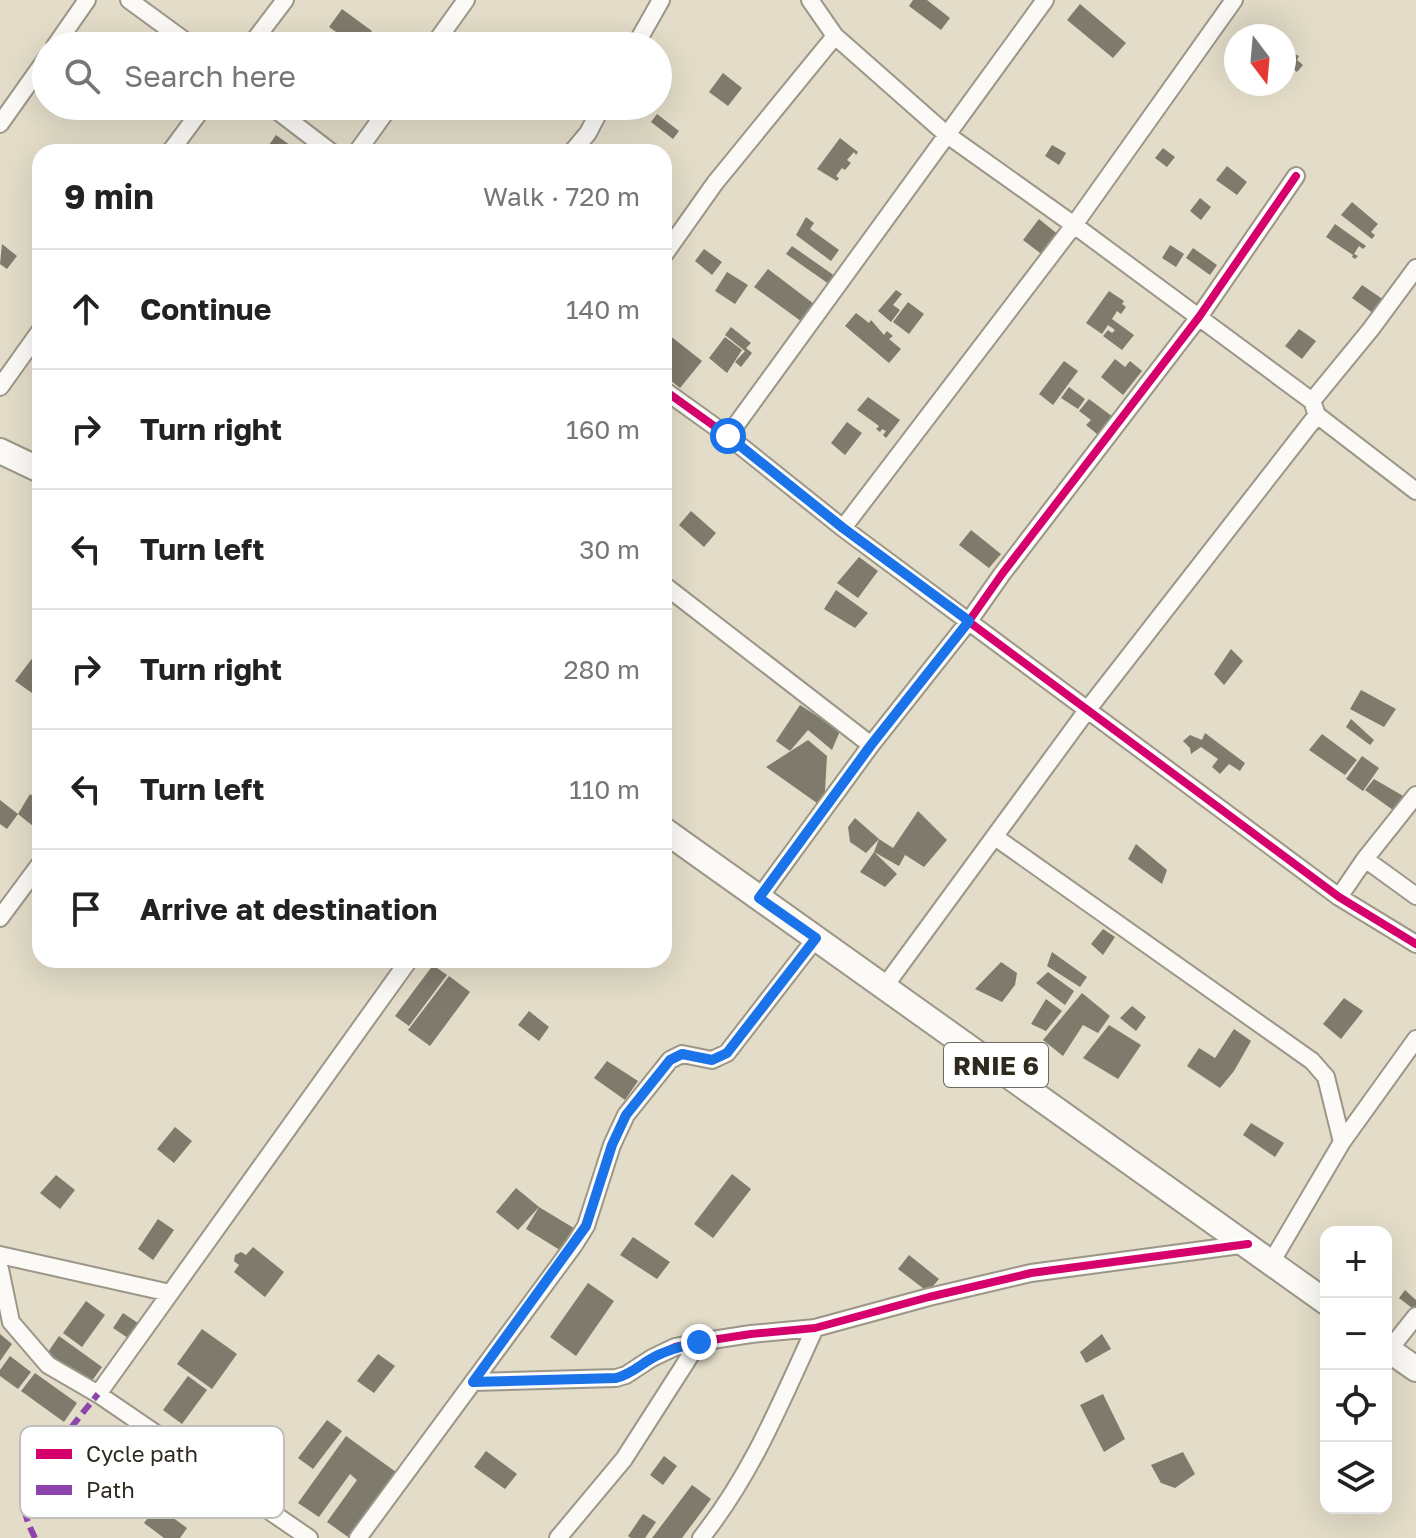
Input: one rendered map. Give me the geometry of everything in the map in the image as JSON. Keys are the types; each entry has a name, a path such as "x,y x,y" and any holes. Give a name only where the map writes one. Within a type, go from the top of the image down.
{"main road":[{"path":"0,451 32,466"},
{"name":"RNIE 6","path":"672,836 1321,1298"},
{"path":"1392,1352 1416,1369"}],"street":[{"path":"65,32 87,0"},
{"path":"129,0 173,32"},
{"path":"261,32 285,0"},
{"path":"443,32 466,0"},
{"path":"643,32 661,0"},
{"path":"810,0 835,36 946,134 1199,317 1416,491"},
{"path":"728,436 1045,0"},
{"path":"843,528 1074,225 1232,1"},
{"path":"672,244 715,183 835,36"},
{"path":"0,124 32,79"},
{"path":"176,144 194,120"},
{"path":"289,120 321,144"},
{"path":"363,144 380,120"},
{"path":"579,144 595,120"},
{"path":"759,898 871,745 1199,317 1296,176"},
{"path":"885,986 1416,268"},
{"path":"0,387 32,342"},
{"path":"672,396 728,436 843,528 1339,897 1416,944"},
{"path":"672,591 871,745"},
{"path":"1339,897 1416,795"},
{"path":"995,837 1312,1061 1326,1077 1342,1142"},
{"path":"1365,859 1416,896"},
{"path":"0,918 32,875"},
{"path":"358,1538 586,1226 612,1145 626,1115 670,1060 682,1054 712,1060 727,1053 816,938"},
{"path":"98,1394 403,968"},
{"path":"1272,1261 1342,1142 1416,1039"},
{"path":"473,1382 616,1378 675,1347 751,1334 815,1328 1031,1273 1248,1244"},
{"path":"0,1255 170,1293"},
{"path":"0,1269 11,1322 48,1365 145,1426"},
{"path":"1392,1344 1416,1316"},
{"path":"701,1538 729,1503 761,1445 815,1328"},
{"path":"558,1538 624,1459 699,1342"},
{"path":"280,1518 309,1538"}],"building":[{"path":"913,0 927,0 950,18 941,30 909,6"},
{"path":"1080,4 1126,43 1113,58 1067,20"},
{"path":"342,9 372,31 336,32 329,27"},
{"path":"1296,54 1303,65 1296,71"},
{"path":"723,73 742,88 728,106 709,92"},
{"path":"665,120 679,131 673,139 651,122"},
{"path":"276,135 288,144 270,144"},
{"path":"840,138 858,152 847,160 851,163 845,170 842,168 836,176 839,178 837,181 817,169"},
{"path":"1052,145 1066,153 1059,165 1045,156"},
{"path":"1163,148 1175,157 1167,167 1155,158"},
{"path":"1227,166 1247,182 1237,195 1216,180"},
{"path":"1200,198 1211,207 1201,220 1190,211"},
{"path":"1352,202 1378,224 1371,232 1375,235 1372,239 1341,215"},
{"path":"806,217 814,223 810,229 839,250 831,261 796,235"},
{"path":"1039,219 1060,236 1044,256 1023,240"},
{"path":"1335,224 1366,246 1363,249 1359,246 1354,254 1358,256 1355,259 1326,237"},
{"path":"2,244 17,256 7,269 0,264"},
{"path":"1170,245 1184,254 1176,267 1162,258"},
{"path":"792,246 835,276 829,284 786,254"},
{"path":"1193,248 1217,265 1210,275 1186,258"},
{"path":"704,249 722,262 712,275 695,261"},
{"path":"768,269 818,307 805,324 754,287"},
{"path":"727,272 748,285 735,304 715,291"},
{"path":"1362,285 1387,302 1377,316 1352,298"},
{"path":"896,290 902,294 893,305 900,310 891,322 878,311"},
{"path":"1109,291 1124,301 1122,304 1126,307 1121,314 1117,311 1112,319 1134,335 1122,350 1103,336 1108,330 1112,333 1115,330 1108,325 1102,334 1086,323"},
{"path":"908,302 924,314 909,334 893,322"},
{"path":"856,313 869,323 871,320 884,335 887,331 893,336 889,339 901,349 889,363 845,326"},
{"path":"731,327 751,343 746,348 752,353 741,367 735,362 745,351 725,335"},
{"path":"1299,329 1316,341 1302,359 1285,346"},
{"path":"672,337 702,361 680,388 672,382"},
{"path":"725,337 742,350 727,373 709,358"},
{"path":"1115,359 1125,367 1130,361 1142,371 1123,395 1101,377"},
{"path":"1064,361 1078,371 1053,405 1039,394"},
{"path":"1069,387 1085,399 1078,409 1061,398"},
{"path":"868,397 900,420 886,438 883,435 886,431 882,429 880,432 876,429 879,426 857,410"},
{"path":"1089,399 1117,420 1102,438 1086,425 1091,420 1079,411"},
{"path":"847,422 862,433 845,455 831,443"},
{"path":"691,511 716,533 704,547 679,525"},
{"path":"971,530 1001,554 989,568 959,545"},
{"path":"859,557 878,571 858,598 837,583"},
{"path":"836,590 868,613 855,628 824,609"},
{"path":"1231,649 1243,661 1224,685 1214,674"},
{"path":"32,659 32,693 15,681"},
{"path":"1361,690 1396,709 1384,727 1350,709"},
{"path":"800,705 840,731 832,750 808,730 790,751 776,741"},
{"path":"1351,719 1374,740 1370,745 1346,727"},
{"path":"1205,733 1245,763 1240,771 1229,764 1220,774 1212,767 1218,759 1201,747 1191,754 1183,741 1190,735 1202,740"},
{"path":"1322,734 1357,760 1345,775 1309,750"},
{"path":"808,740 827,756 824,808 766,767"},
{"path":"1362,756 1379,768 1363,791 1346,779"},
{"path":"1374,779 1405,797 1393,810 1365,790"},
{"path":"30,794 32,825 18,814"},
{"path":"0,800 18,814 7,829 0,824"},
{"path":"918,811 947,840 924,867 896,849 905,855 899,866 874,852 879,839 893,848"},
{"path":"855,818 879,839 866,853 850,842 848,827"},
{"path":"1136,844 1167,870 1162,884 1128,859"},
{"path":"874,852 897,874 885,887 860,872"},
{"path":"1103,929 1115,937 1103,955 1091,944"},
{"path":"1052,952 1087,977 1080,987 1047,966"},
{"path":"1001,962 1017,973 1015,985 1002,1002 975,989"},
{"path":"431,968 437,968 447,975 409,1026 395,1016"},
{"path":"1048,972 1074,991 1065,1005 1036,983"},
{"path":"449,976 470,992 430,1046 408,1030"},
{"path":"1082,993 1110,1016 1098,1033 1083,1025 1063,1056 1043,1040"},
{"path":"1344,998 1363,1011 1341,1039 1323,1024"},
{"path":"1046,999 1062,1011 1046,1031 1031,1024"},
{"path":"1132,1006 1146,1017 1136,1031 1120,1018"},
{"path":"529,1011 549,1027 539,1041 518,1025"},
{"path":"1109,1025 1141,1045 1118,1079 1083,1058"},
{"path":"1234,1029 1251,1041 1220,1088 1187,1066 1199,1048 1215,1058"},
{"path":"607,1061 638,1081 625,1100 594,1078"},
{"path":"1251,1123 1284,1143 1275,1157 1243,1135"},
{"path":"175,1127 192,1141 174,1163 157,1149"},
{"path":"732,1174 751,1189 713,1238 694,1224"},
{"path":"56,1175 75,1190 60,1209 40,1193"},
{"path":"516,1188 539,1207 518,1230 496,1212"},
{"path":"539,1207 577,1230 563,1252 526,1229"},
{"path":"158,1219 174,1230 153,1260 138,1249"},
{"path":"633,1237 670,1262 657,1279 620,1255"},
{"path":"253,1247 284,1272 265,1297 234,1272 239,1265 234,1261 235,1255 241,1252 246,1255"},
{"path":"909,1255 939,1279 928,1292 898,1269"},
{"path":"588,1283 614,1301 576,1356 550,1337"},
{"path":"1405,1290 1416,1300 1416,1311 1399,1298"},
{"path":"86,1301 105,1315 82,1347 63,1333"},
{"path":"123,1313 141,1325 131,1340 113,1328"},
{"path":"202,1329 237,1354 212,1389 177,1364"},
{"path":"0,1334 12,1344 0,1361"},
{"path":"1102,1334 1111,1349 1086,1363 1080,1352"},
{"path":"59,1336 102,1367 89,1385 46,1355"},
{"path":"378,1354 395,1366 374,1393 357,1381"},
{"path":"10,1356 31,1372 18,1389 0,1376 0,1370"},
{"path":"35,1373 77,1403 64,1422 21,1391"},
{"path":"188,1376 207,1390 182,1424 163,1410"},
{"path":"1103,1394 1125,1439 1104,1452 1080,1405"},
{"path":"327,1420 342,1431 313,1469 298,1458"},
{"path":"346,1436 396,1472 348,1537 327,1522 357,1480 350,1474 319,1517 298,1503"},
{"path":"486,1451 517,1474 505,1489 474,1467"},
{"path":"1183,1452 1195,1474 1175,1488 1161,1483 1151,1465"},
{"path":"664,1456 677,1466 663,1485 650,1475"},
{"path":"692,1485 711,1499 682,1538 652,1538"},
{"path":"643,1514 656,1522 645,1538 631,1538 628,1536"},
{"path":"148,1518 173,1518 187,1528 180,1538 164,1538 144,1523"}],"marked path":[{"path":"73,1426 98,1394"},
{"path":"26,1518 35,1538"}],"cycle path":[{"path":"759,898 871,745 1199,317 1296,176"},
{"path":"672,396 728,436 843,528 1339,897 1416,944"},
{"path":"473,1382 616,1378 675,1347 751,1334 815,1328 1031,1273 1248,1244"}],"route":[{"path":"699,1342 675,1347 616,1378 473,1382 586,1226 612,1145 626,1115 670,1060 682,1054 712,1060 727,1053 816,938 759,898 871,745 969,621 843,528 728,436"}]}
